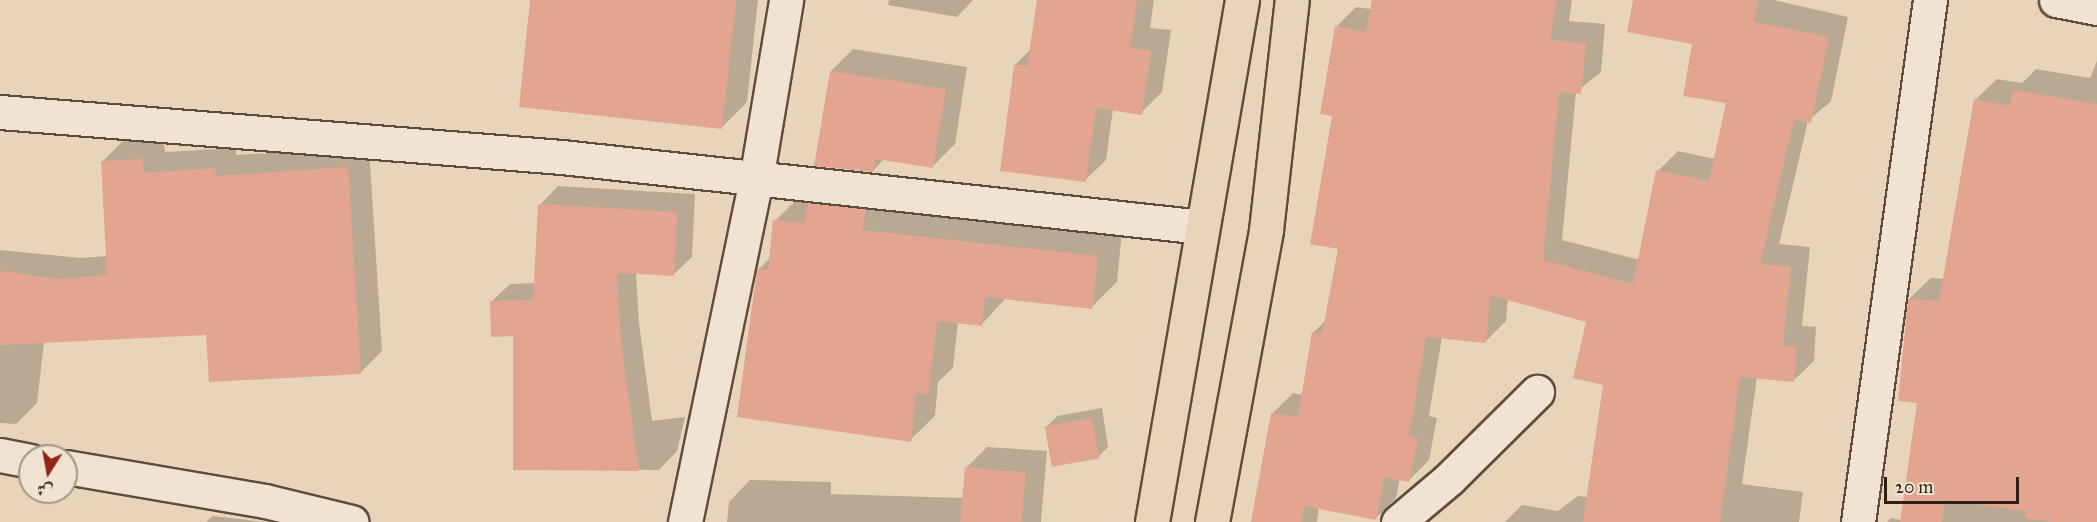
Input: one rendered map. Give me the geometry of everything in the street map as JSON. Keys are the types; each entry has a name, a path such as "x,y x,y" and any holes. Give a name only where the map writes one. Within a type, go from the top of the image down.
{"main road":[{"path":"1152,522 1242,0"},
{"path":"1212,522 1266,230 1292,0"}],"street":[{"path":"685,522 756,180 786,0"},
{"path":"1858,522 1930,0"},
{"path":"2056,0 2097,8"},
{"path":"0,112 562,157 1202,227"},
{"path":"1398,522 1449,478 1537,392"},
{"path":"0,456 18,459"},
{"path":"78,469 265,501 352,522"}],"building":[{"path":"530,0 736,0 722,129 519,107"},
{"path":"1037,0 1137,0 1130,48 1151,51 1142,115 1096,108 1086,182 1000,171 1014,65 1027,66"},
{"path":"1372,0 1557,0 1550,40 1586,44 1581,94 1559,92 1543,260 1633,284 1656,170 1709,181 1726,103 1683,96 1692,44 1627,32 1633,0 1758,0 1754,22 1829,37 1811,123 1794,119 1760,264 1791,267 1783,346 1797,347 1794,382 1740,377 1720,522 1583,522 1603,385 1573,378 1586,322 1490,295 1486,343 1426,337 1409,436 1418,438 1409,482 1384,477 1376,520 1304,506 1301,522 1251,522 1271,413 1298,417 1312,332 1322,334 1338,249 1310,244 1332,116 1320,114 1335,26 1366,32"},
{"path":"830,71 946,89 933,168 876,159 873,172 814,166"},
{"path":"2013,90 2097,104 2097,522 2054,522 2026,518 2026,511 1945,500 1942,522 1900,522 1917,403 1898,401 1908,299 1939,301 1974,99 2010,106"},
{"path":"142,159 144,173 215,168 216,176 348,167 361,374 209,382 206,335 0,345 0,271 59,279 107,275 101,161"},
{"path":"808,203 866,209 862,230 1098,256 1092,309 985,297 982,326 937,321 928,394 916,393 911,442 737,417 757,269 768,270 773,220 804,223"},
{"path":"538,204 677,212 674,276 617,273 621,342 639,471 513,470 513,336 491,337 490,301 533,300"},
{"path":"1092,418 1099,458 1052,467 1045,426"},
{"path":"965,467 1026,472 1021,522 960,522"}]}
